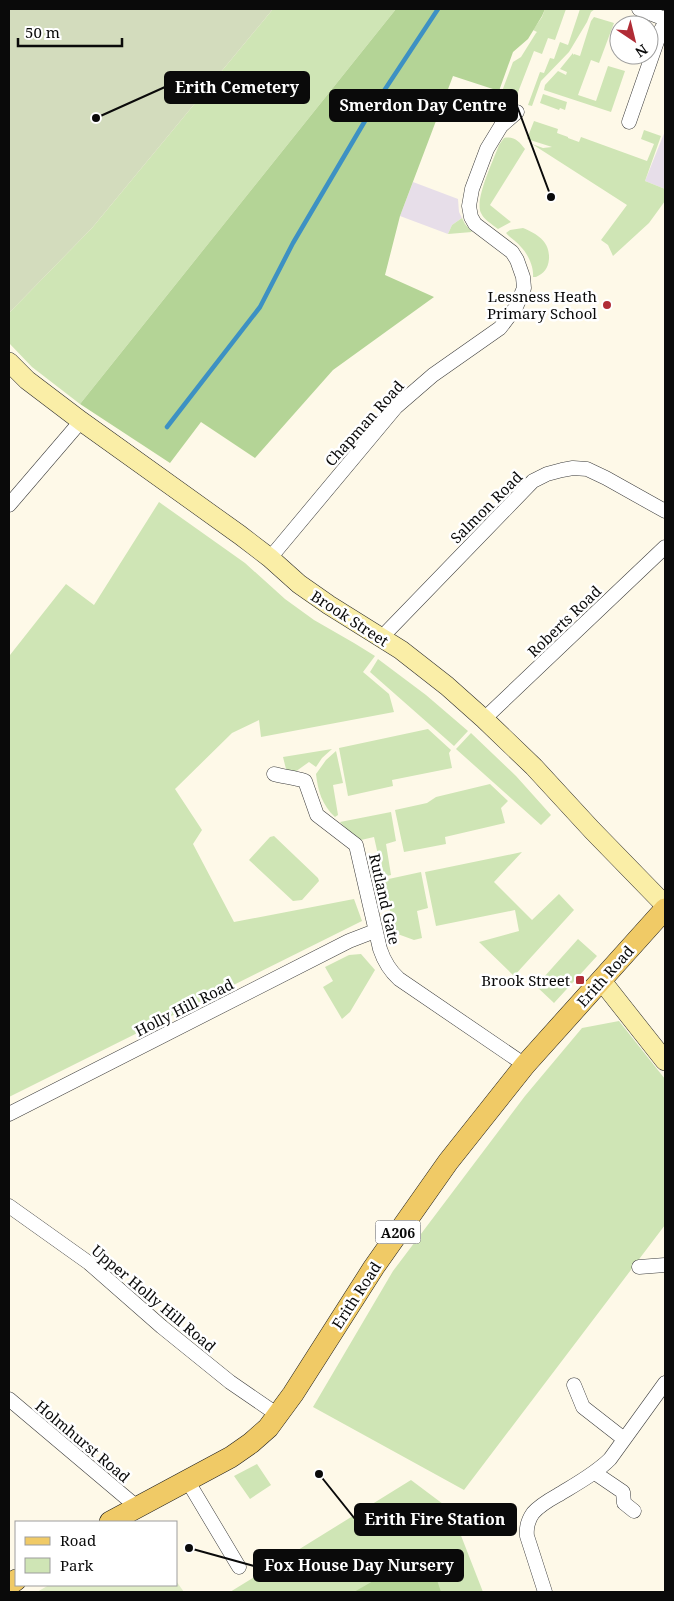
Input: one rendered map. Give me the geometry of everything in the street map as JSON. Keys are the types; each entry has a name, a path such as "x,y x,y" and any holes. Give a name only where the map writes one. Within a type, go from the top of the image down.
{"main road":[{"name":"Erith Road","path":"112,1521 231,1457 251,1444 268,1428 405,1221 448,1162 525,1065 665,910"}],"street":[{"path":"639,9 665,19"},
{"path":"629,122 665,23"},
{"name":"Chapman Road","path":"270,558 396,407 433,375 500,328 516,307 524,288 523,277 517,260 512,252 475,224 471,217 469,206 472,189 487,149 501,126 517,112"},
{"name":"Brook Street","path":"9,362 27,380 240,535 299,584 401,650 446,686 534,767 665,905"},
{"path":"9,505 81,421"},
{"name":"Salmon Road","path":"380,638 533,481 546,474 573,468 587,469 665,511"},
{"name":"Roberts Road","path":"484,719 665,547"},
{"name":"Rutland Gate","path":"274,774 283,777 295,777 305,781 317,815 356,845 375,931 385,964 398,979 525,1065"},
{"name":"Holly Hill Road","path":"9,1114 348,941 375,931"},
{"path":"601,980 665,1061"},
{"name":"Upper Holly Hill Road","path":"9,1206 89,1263 162,1327 230,1382 278,1415"},
{"path":"639,1267 665,1265"},
{"path":"545,1592 526,1528 529,1520 542,1504 594,1472 610,1458 624,1439 660,1399 665,1383"},
{"path":"574,1385 582,1407 624,1439"},
{"name":"Holmhurst Road","path":"9,1399 137,1507"},
{"path":"594,1472 623,1492 624,1503 634,1510"},
{"path":"187,1480 240,1567"}],"shaded area":[{"path":"665,131 665,189 645,181"},
{"path":"413,182 458,199 459,212 462,218 452,225 448,234 400,216"}],"green space":[{"path":"9,9 273,9 92,228 9,313"},
{"path":"273,9 396,9 80,404 32,367 9,343 9,313 92,228"},
{"path":"396,9 545,9 528,39 513,52 499,91 453,76 400,216 385,275 434,297 333,370 255,458 201,422 170,463 80,404"},
{"path":"545,9 566,9 555,40 548,38 542,54 534,51 515,100 501,94 513,62 521,57 537,32 533,30"},
{"path":"580,9 595,9 591,12 569,52 541,81 532,106 528,105 540,72 544,73 550,58 554,59 560,42 568,45"},
{"path":"594,17 609,22 609,36 599,63 591,60 578,95 596,101 608,66 625,71 611,112 544,90 545,85 558,71 566,75 567,72 560,69 573,53 573,55 580,56"},
{"path":"543,94 567,102 565,110 560,108 559,110 540,103"},
{"path":"534,121 558,129 557,133 579,142 581,137 647,161 654,144 641,139 644,130 661,136 645,181 665,189 665,201 649,223 613,256 608,245 601,240 627,205 532,144 543,148 552,147 527,139"},
{"path":"504,138 514,139 525,149 490,205 511,222 498,229 488,222 481,213 480,199 499,145"},
{"path":"462,218 472,232 448,234 452,225"},
{"path":"523,228 542,239 549,253 547,268 536,277 533,277 530,261 526,253 506,233 510,230"},
{"path":"159,502 245,563 285,599 314,620 375,656 363,672 389,694 394,712 261,737 259,720 232,733 175,789 202,830 193,844 234,922 354,899 362,921 9,1097 9,654 66,584 94,605"},
{"path":"378,659 426,695 468,731 454,746 370,672"},
{"path":"428,729 451,750 449,753 452,768 392,780 393,786 348,796 339,748"},
{"path":"471,733 516,776 551,815 541,825 456,749"},
{"path":"332,749 316,767 309,762 295,772 287,773 283,757"},
{"path":"336,751 343,783 333,785 338,815 335,817 321,797 316,774 326,760"},
{"path":"490,784 508,801 501,808 505,823 445,837 446,844 404,852 395,810 427,803 436,797"},
{"path":"391,812 396,841 386,844 391,875 383,877 374,837 361,840 354,837 340,822"},
{"path":"274,836 318,878 319,881 302,900 293,901 249,860 270,837"},
{"path":"522,852 494,882 532,920 559,894 574,910 514,976 479,942 519,931 515,910 436,926 425,872"},
{"path":"421,872 428,908 417,911 422,938 414,940 384,929 388,922 392,920 384,880"},
{"path":"578,939 597,956 554,1003 536,986"},
{"path":"361,954 375,970 350,1012 342,1019 323,987 333,981 325,967 349,955"},
{"path":"619,1021 665,1079 665,1225 464,1490 313,1407 393,1271 525,1096 582,1028"},
{"path":"257,1464 271,1485 250,1499 234,1476"},
{"path":"411,1480 451,1510 483,1592 230,1592"},
{"path":"427,1550 441,1592 354,1592"},
{"path":"178,1584 184,1592 37,1592 47,1586 178,1586"}],"waterway":[{"path":"167,427 260,307 293,243 372,109 438,9"}],"place":[{"name":"Erith Cemetery","path":"96,118"},
{"name":"Smerdon Day Centre","path":"551,197"},
{"name":"Lessness Heath Primary School","path":"607,305"},
{"name":"Brook Street","path":"580,980"},
{"name":"Erith Fire Station","path":"319,1474"},
{"name":"Fox House Day Nursery","path":"189,1548"}]}
